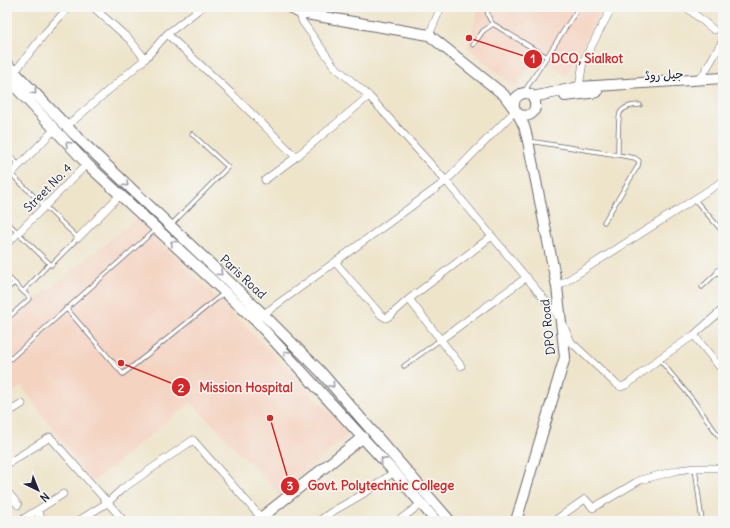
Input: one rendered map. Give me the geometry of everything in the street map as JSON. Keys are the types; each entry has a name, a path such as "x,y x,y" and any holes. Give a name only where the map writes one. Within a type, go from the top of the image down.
{"main road":[{"path":"290,7 300,13 429,36"},
{"name":"DPO Road","path":"429,36 504,95 516,108 524,126 528,141 556,287 565,357 516,521"},
{"name":"Paris Road","path":"7,64 10,76 54,130 87,164 255,320 394,472 436,521"},
{"name":"Paris Road","path":"10,76 67,126 263,314 320,371 450,521"},
{"path":"535,101 562,91 579,87 698,83 723,78"},
{"name":"جیل روڈ","path":"535,101 563,96 698,83 723,85"},
{"path":"524,126 529,115 533,112 535,101 531,95 524,93 517,96 516,108 522,115 529,115"},
{"path":"310,379 320,371"},
{"path":"261,520 362,437"}],"street":[{"path":"10,76 46,32 69,7"},
{"path":"94,7 130,40 145,59"},
{"path":"67,126 145,59 168,34 202,7"},
{"path":"429,36 440,7"},
{"path":"579,87 583,62 612,7"},
{"path":"686,7 714,30"},
{"path":"300,13 302,21 334,66 369,96 446,180 560,318 571,342 621,387 628,384 659,359 694,335 722,312"},
{"path":"168,34 296,157"},
{"path":"698,83 723,40"},
{"path":"265,180 296,157 369,96"},
{"path":"255,320 446,180 516,108"},
{"path":"9,176 54,130"},
{"name":"Street No. 4","path":"7,244 87,164"},
{"path":"556,287 723,181"},
{"path":"78,238 120,195"},
{"path":"335,262 384,317 389,317 408,299 492,236"},
{"path":"440,340 527,277"},
{"path":"408,299 461,366"},
{"path":"694,335 723,371"},
{"path":"7,413 22,404"},
{"path":"7,464 50,438 124,521"},
{"path":"78,521 107,503 122,489 193,440 261,520"},
{"path":"554,521 585,499 593,508 640,480 679,470 695,468 723,468"},
{"path":"319,521 330,513 368,492 394,472"},
{"path":"7,491 18,505"},
{"path":"20,521 63,494"},
{"path":"398,521 421,504"},
{"path":"37,511 43,521"}],"lane":[{"path":"488,7 487,14 493,24 547,57"},
{"path":"524,93 579,7"},
{"path":"473,45 493,24"},
{"path":"618,155 620,114 625,108 632,105 640,105"},
{"path":"170,226 228,167 192,134"},
{"path":"528,141 635,158 639,161 638,166 604,222"},
{"path":"7,153 20,165"},
{"path":"9,176 78,238 54,264 49,264 23,292"},
{"path":"694,199 723,232"},
{"path":"7,222 49,264"},
{"path":"7,362 157,228"},
{"path":"702,287 722,271"},
{"path":"7,276 30,300 7,319"},
{"path":"7,289 14,283"},
{"path":"66,308 123,374 225,293"},
{"path":"404,366 440,340"},
{"path":"659,359 723,442"},
{"path":"695,468 702,521"}],"shaded area":[{"path":"479,7 604,7 566,76 537,56 516,88 467,47"},
{"path":"136,219 260,341 349,433 280,495 191,402 92,483 22,386 7,395 7,323"}],"place":[{"name":"DCO, Sialkot","path":"469,38"},
{"name":"Mission Hospital","path":"121,363"},
{"name":"Govt. Polytechnic College","path":"270,418"}]}
